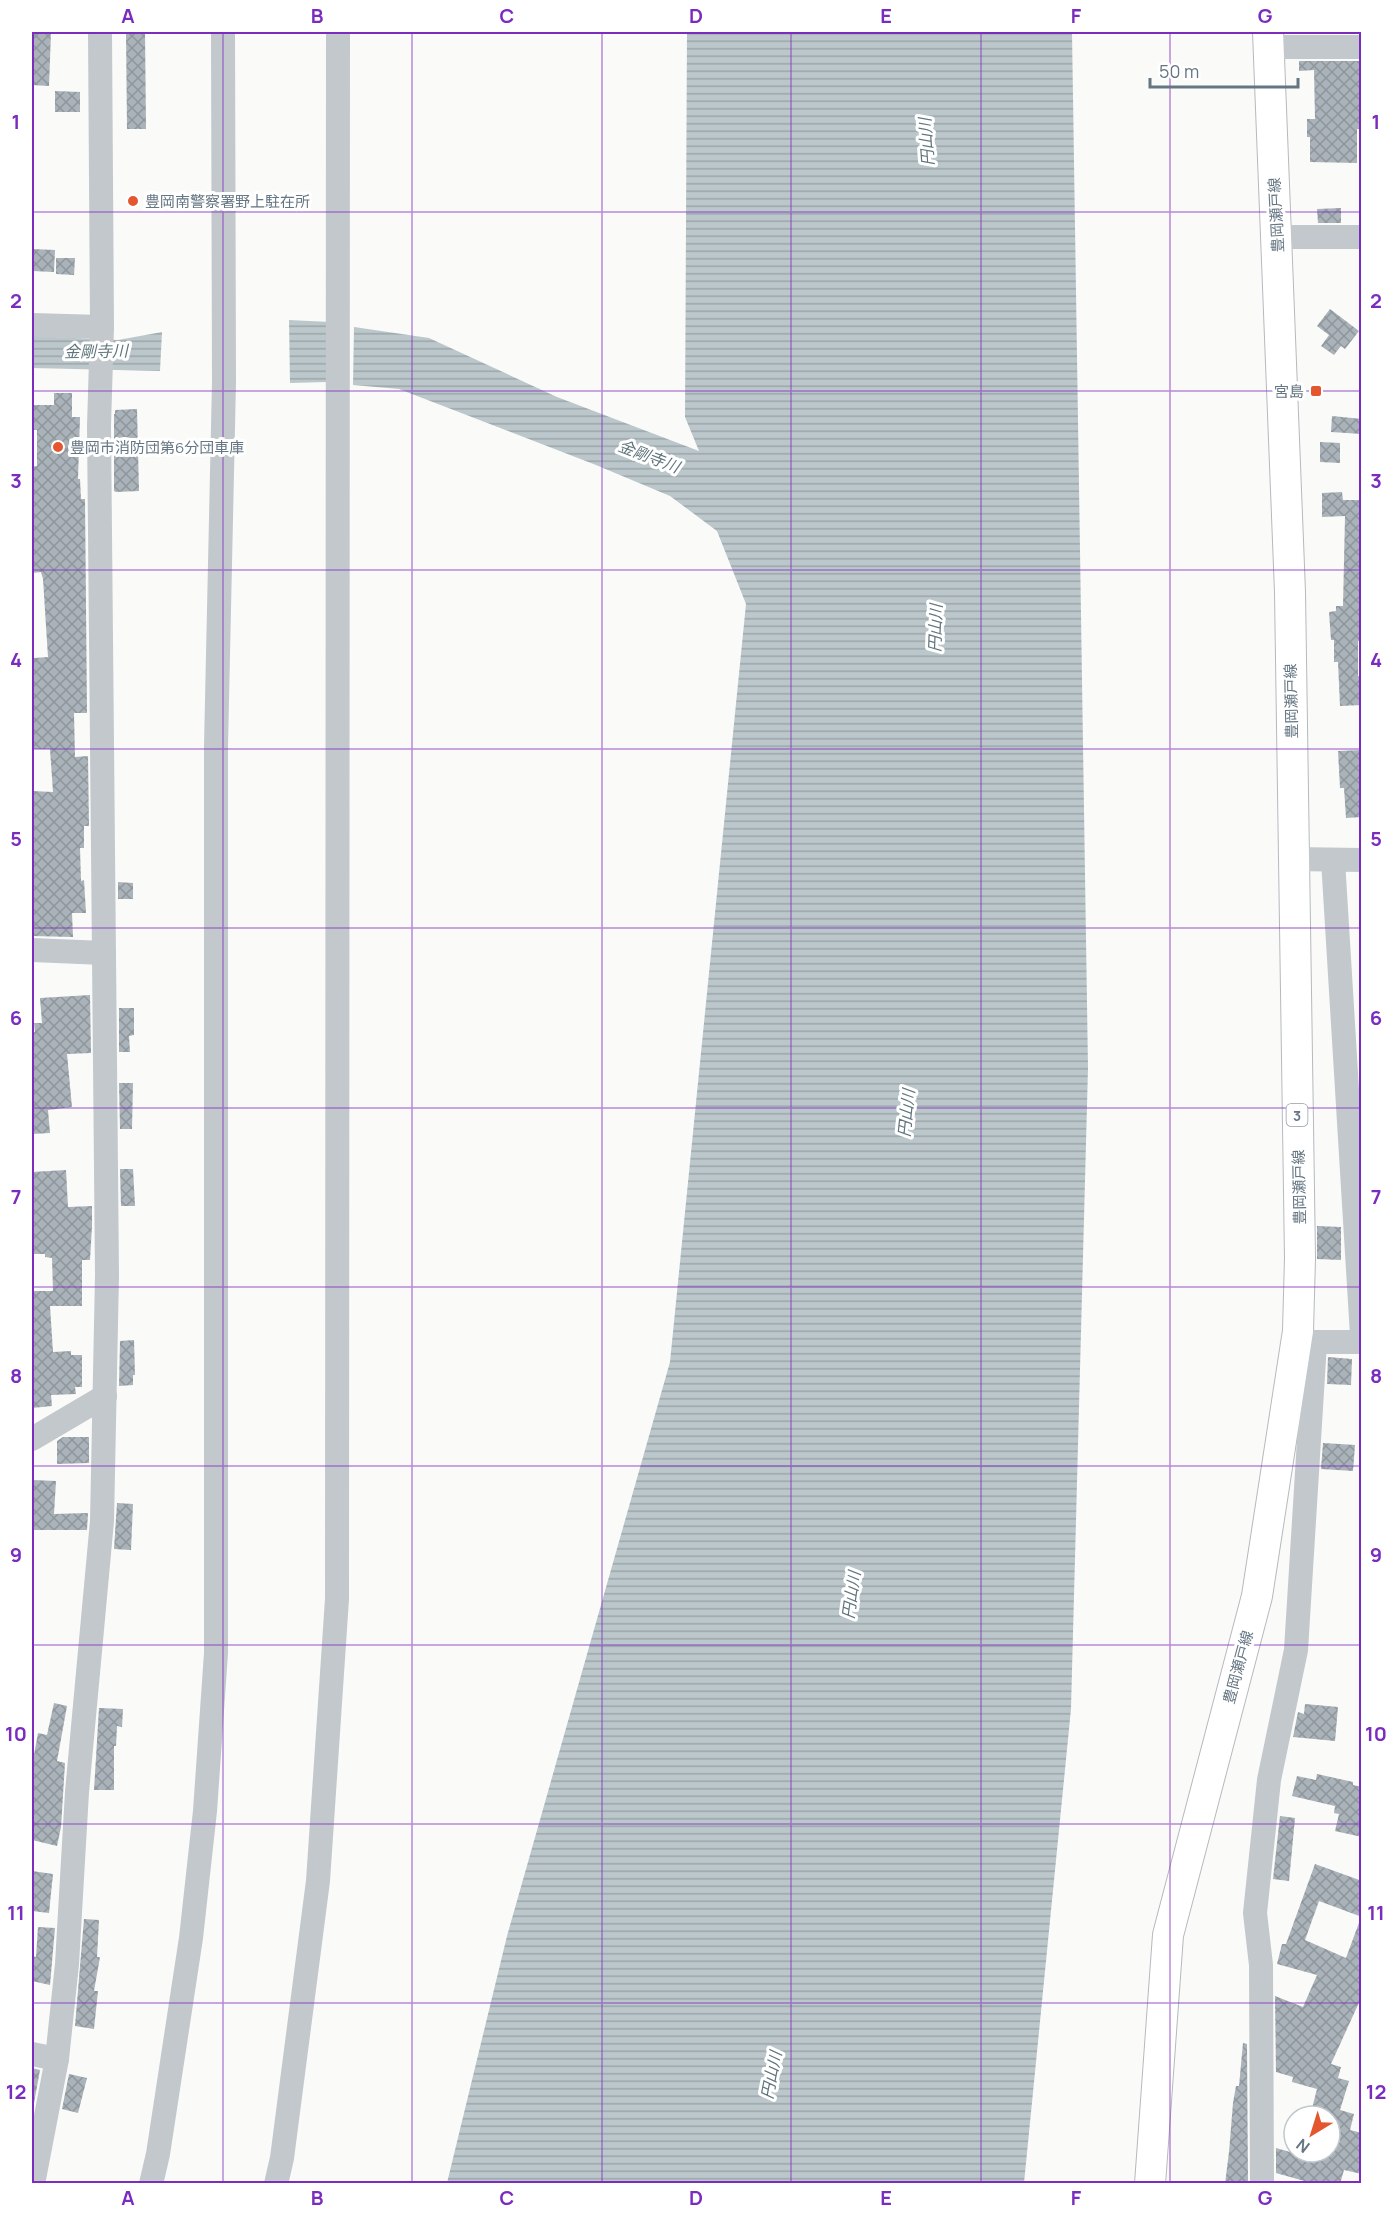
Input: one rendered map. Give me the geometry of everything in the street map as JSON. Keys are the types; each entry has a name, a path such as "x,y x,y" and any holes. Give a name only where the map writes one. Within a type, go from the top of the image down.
{"main road":[{"name":"豊岡瀬戸線","path":"1150,2184 1168,1935 1257,1596 1306,1342 1300,1258 1290,591 1268,39"}],"street":[{"path":"33,2184 57,2059 68,1952 77,1792 102,1521 107,1275 99,426 102,329 100,32"},
{"path":"152,2184 191,1938 205,1811 216,1653 216,746 224,382 223,32"},
{"path":"276,2184 282,2158 318,1881 337,1599 338,32"},
{"path":"1268,39 1362,47"},
{"path":"1277,237 1362,237"},
{"path":"32,325 102,329"},
{"path":"1293,859 1362,860"},
{"path":"1332,860 1355,1117 1362,1335"},
{"path":"32,950 104,953"},
{"path":"1262,2184 1261,1965 1255,1913 1269,1780 1296,1650 1306,1342 1362,1342"},
{"path":"32,1439 105,1396"},
{"path":"32,2054 57,2059"}],"water":[{"path":"687,32 1072,32 1088,1068 1071,1709 1024,2183 447,2183 507,1936 670,1362 746,604 717,531 670,496 399,389 353,385 354,327 429,338 557,397 699,451 685,417"},
{"path":"289,320 330,322 327,382 290,383"},
{"name":"金剛寺川","path":"162,332 160,371 32,368 32,336 118,340"}],"building":[{"path":"32,32 51,32 49,86 32,85"},
{"path":"126,32 145,32 146,129 127,129"},
{"path":"1299,61 1362,61 1362,129 1357,129 1357,163 1310,162 1307,119 1315,119 1314,70 1299,71"},
{"path":"55,91 80,92 80,112 55,112"},
{"path":"1341,208 1341,223 1318,223 1317,209"},
{"path":"32,249 55,250 54,272 32,271"},
{"path":"56,258 75,258 74,275 56,274"},
{"path":"1330,309 1359,331 1345,349 1341,346 1334,355 1321,346 1329,335 1317,326"},
{"path":"54,393 72,393 72,417 80,417 78,479 80,479 81,499 85,499 87,713 74,713 75,757 88,756 89,826 84,826 84,848 80,848 81,881 84,880 86,913 72,913 73,937 32,936 32,791 53,792 50,749 32,749 34,658 48,657 43,579 41,572 32,573 32,467 37,466 37,430 32,430 32,405 54,405"},
{"path":"137,409 139,491 116,492 114,491 115,410"},
{"path":"1332,416 1362,419 1362,434 1331,432"},
{"path":"1320,442 1340,443 1340,463 1320,462"},
{"path":"1342,492 1343,500 1362,500 1362,641 1358,641 1358,676 1362,676 1362,705 1340,706 1338,662 1334,662 1334,640 1331,640 1329,612 1336,611 1336,606 1343,606 1345,516 1322,517 1322,493"},
{"path":"1362,750 1362,817 1346,818 1344,788 1340,788 1338,751"},
{"path":"118,882 133,883 133,899 118,899"},
{"path":"90,995 91,1053 67,1054 72,1107 48,1110 50,1133 32,1134 32,1032 35,1032 34,1023 42,1023 40,998"},
{"path":"119,1008 134,1008 134,1035 129,1036 130,1052 119,1052"},
{"path":"119,1083 133,1083 132,1129 120,1129"},
{"path":"120,1169 133,1169 135,1206 121,1206"},
{"path":"66,1170 68,1207 92,1206 90,1260 82,1260 82,1306 50,1306 53,1352 71,1351 71,1355 82,1355 82,1387 75,1387 76,1394 51,1395 52,1406 32,1408 32,1291 53,1291 52,1258 45,1257 45,1254 32,1254 32,1172"},
{"path":"1317,1226 1341,1227 1341,1260 1317,1259"},
{"path":"134,1340 133,1385 119,1386 120,1341"},
{"path":"1328,1357 1352,1359 1351,1385 1327,1384"},
{"path":"63,1437 89,1437 89,1463 57,1464 57,1441"},
{"path":"1323,1443 1355,1445 1353,1471 1321,1469"},
{"path":"32,1480 56,1481 54,1514 88,1513 87,1530 32,1530"},
{"path":"117,1503 133,1504 131,1550 114,1549"},
{"path":"54,1703 67,1706 57,1761 65,1763 61,1827 57,1846 32,1840 32,1755 34,1755 38,1733 47,1735"},
{"path":"1305,1704 1338,1707 1335,1741 1293,1737 1298,1712 1304,1714"},
{"path":"99,1708 123,1709 122,1727 117,1726 116,1746 114,1746 114,1790 94,1790"},
{"path":"1317,1774 1353,1782 1353,1785 1362,1787 1362,1837 1335,1831 1339,1814 1334,1813 1335,1806 1292,1796 1297,1776 1316,1780"},
{"path":"1280,1816 1295,1818 1289,1881 1273,1879"},
{"path":"1315,1864 1362,1881 1362,1917 1319,1901 1305,1940 1346,1958 1360,1920 1362,1921 1362,1996 1331,2064 1341,2067 1338,2078 1349,2081 1342,2104 1313,2104 1317,2089 1292,2082 1293,2077 1276,2072 1275,1996 1303,2007 1317,1975 1277,1964 1282,1944 1286,1944"},
{"path":"32,1871 53,1874 49,1913 32,1911"},
{"path":"84,1919 99,1920 97,1957 100,1957 94,1991 98,1991 94,2029 75,2026"},
{"path":"38,1927 55,1928 50,1985 32,1981 32,1956 36,1957"},
{"path":"1243,2043 1247,2044 1248,2184 1225,2184 1233,2103 1236,2086 1239,2086"},
{"path":"32,2068 40,2070 34,2103 32,2102"},
{"path":"69,2074 87,2078 78,2113 62,2109"},
{"path":"1342,2111 1354,2114 1350,2130 1362,2133 1362,2174 1344,2170 1340,2184 1315,2184 1276,2173 1276,2148 1282,2150 1282,2164 1342,2164"}],"place":[{"name":"豊岡南警察署野上駐在所","path":"133,201"},
{"name":"宮島","path":"1316,391"},
{"name":"豊岡市消防団第6分団車庫","path":"58,447"}],"water label":[{"name":"円山川","path":"926,142"},
{"name":"円山川","path":"935,628"},
{"name":"円山川","path":"906,1113"},
{"name":"円山川","path":"851,1595"},
{"name":"円山川","path":"771,2075"}]}
